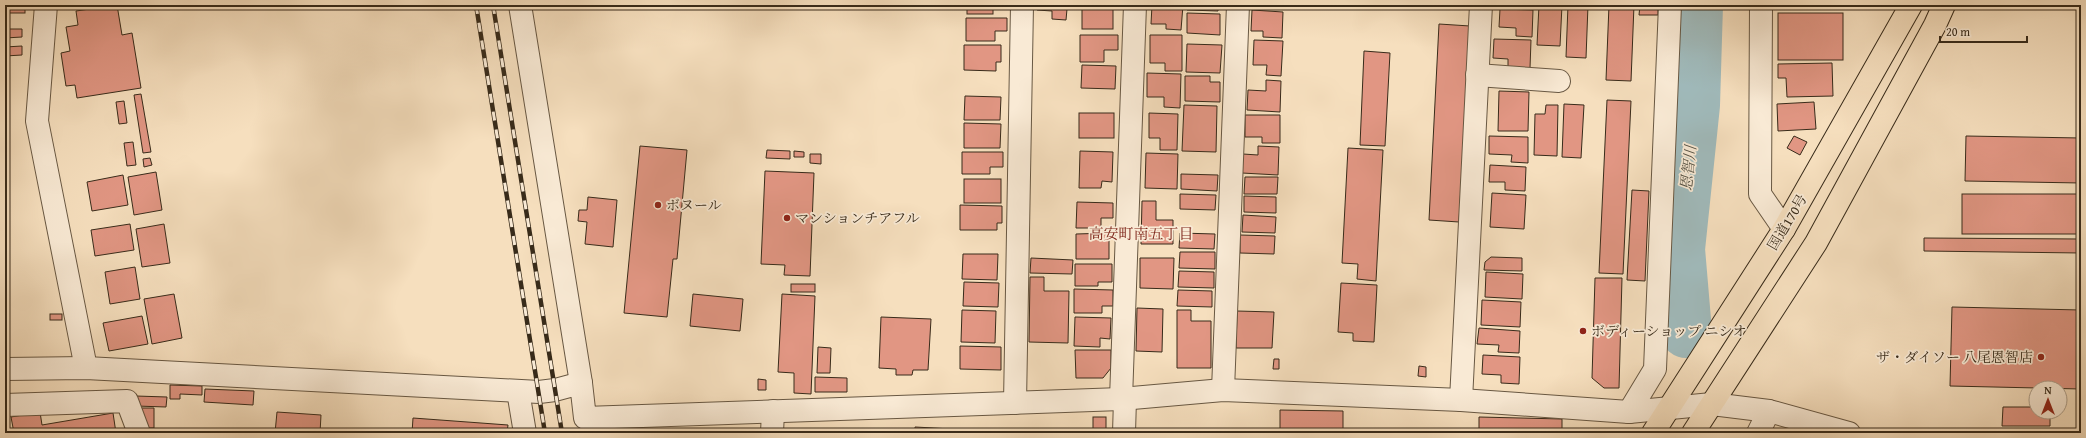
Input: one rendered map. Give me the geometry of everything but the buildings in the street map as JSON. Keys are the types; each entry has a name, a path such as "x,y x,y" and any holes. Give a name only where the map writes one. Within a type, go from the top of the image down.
{"highway":[{"name":"国道170号","path":"1653,433 1784,229 1911,5"},
{"path":"1693,433 1720,405 1730,376 1816,243 1935,25 1944,5"}],"street":[{"path":"46,5 37,121 86,368"},
{"path":"520,5 581,383 586,426 773,411 1123,399 1223,390 1461,400 1629,412 1720,405 1769,411 1849,433"},
{"path":"1015,402 1022,5"},
{"path":"1124,433 1123,399 1135,5"},
{"path":"1223,390 1238,5"},
{"path":"1461,400 1481,5"},
{"path":"1629,412 1655,369 1670,5"},
{"path":"1761,5 1760,194 1784,229"},
{"path":"1477,75 1559,81"},
{"path":"5,369 86,368 518,391 555,390 581,383"},
{"path":"518,391 525,433"},
{"path":"5,405 127,401 139,433"},
{"path":"772,433 773,411"},
{"path":"1758,433 1769,411"}],"waterway":[{"name":"恩智川","path":"1686,332 1679,249 1694,105 1697,5"}],"railway":[{"path":"476,5 545,433"},
{"path":"493,5 562,433"}],"place":[{"name":"ボヌール","path":"658,205"},
{"name":"マンションチアフル","path":"787,218"},
{"name":"ボディーショップ ニシオ","path":"1583,331"},
{"name":"ザ・ダイソー 八尾恩智店","path":"2041,357"}],"district":[{"name":"高安町南五丁目","path":"1141,233"}]}
